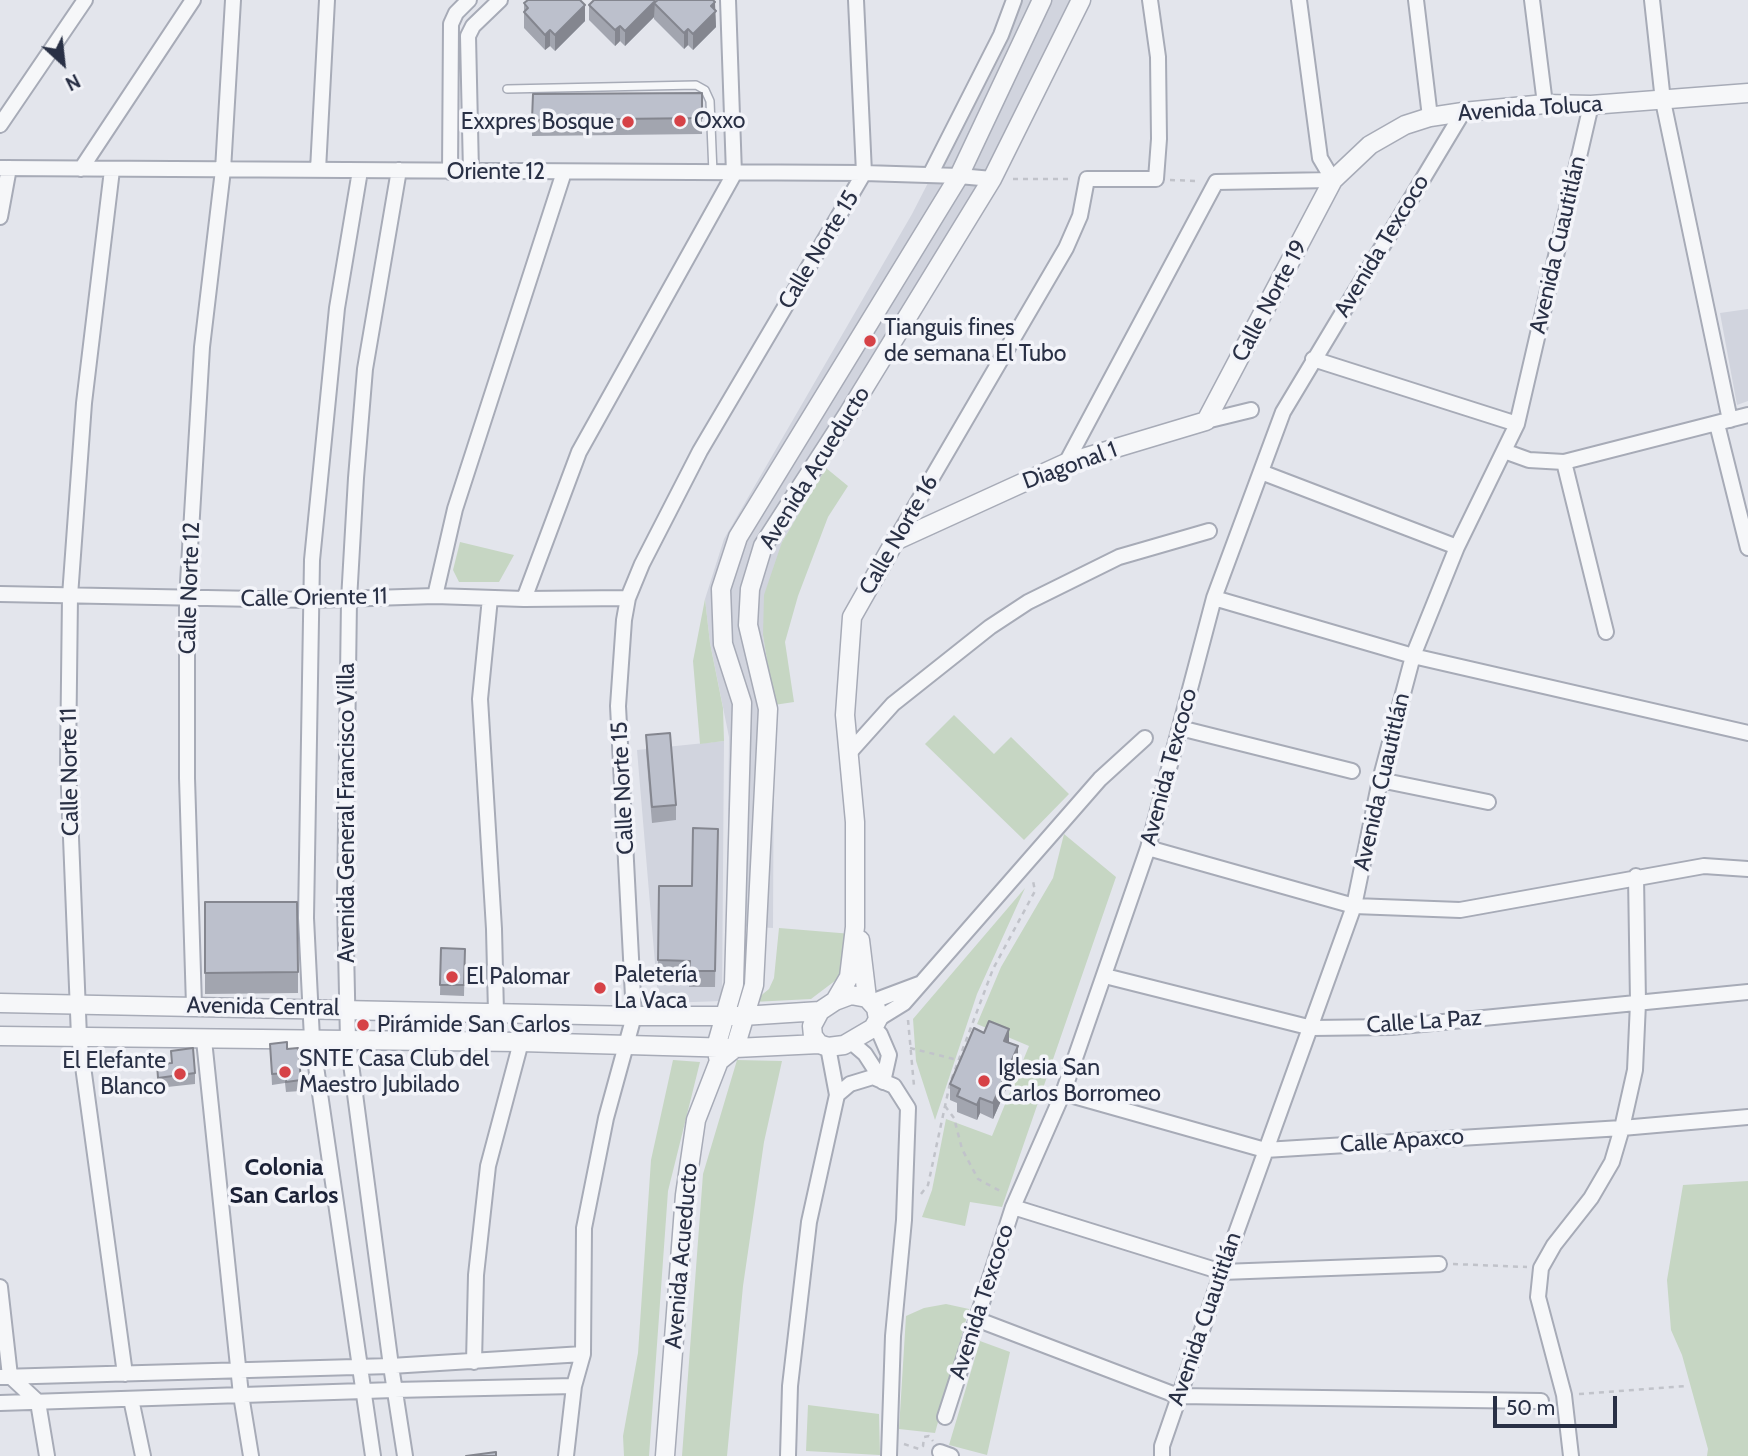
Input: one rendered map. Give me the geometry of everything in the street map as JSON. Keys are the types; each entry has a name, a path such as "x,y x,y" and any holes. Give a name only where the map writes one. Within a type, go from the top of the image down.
{"street":[{"path":"0,125 85,0"},
{"path":"82,169 193,0"},
{"name":"Calle Norte 12","path":"194,1006 187,778 187,598 202,348 223,170 233,0"},
{"path":"318,170 327,0"},
{"path":"450,172 451,24 456,13 470,0"},
{"path":"471,172 468,36 473,26 500,0"},
{"path":"524,599 579,452 734,174 728,0"},
{"path":"856,0 864,173"},
{"path":"930,175 1001,35 1014,0"},
{"name":"Avenida Acueducto","path":"735,1048 734,984 742,703 723,644 722,589 738,537 959,176 1042,0"},
{"name":"Avenida Acueducto","path":"666,1456 685,1195 696,1120 718,1054 735,1016 754,985 768,709 748,625 750,589 763,546 848,414 992,179 1081,0"},
{"path":"1087,179 1156,179 1159,139 1158,57 1150,0"},
{"path":"1066,463 1216,182 1333,180 1320,158 1299,0"},
{"path":"1416,0 1430,117"},
{"path":"1532,0 1545,104"},
{"path":"1652,0 1663,101 1748,548"},
{"name":"Avenida Toluca","path":"1333,180 1370,145 1405,125 1430,117 1545,104 1591,105 1748,93"},
{"name":"Avenida Cuautitlán","path":"1162,1456 1161,1446 1178,1396 1354,906 1380,780 1413,656 1457,547 1517,424 1591,105"},
{"name":"Avenida Texcoco","path":"945,1418 1013,1207 1063,1093 1105,976 1148,848 1214,598 1283,412 1463,112"},
{"path":"0,217 5,168"},
{"name":"Oriente 12","path":"5,168 864,173 992,179"},
{"name":"Calle Norte 11","path":"112,170 84,403 70,596 68,763 79,1037 125,1374"},
{"name":"Avenida General Francisco Villa","path":"398,170 365,369 349,600 345,795 348,1041 390,1366 405,1456"},
{"name":"Avenida General Francisco Villa","path":"360,171 337,308 310,600 306,918 312,1039 373,1456"},
{"path":"435,596 455,509 564,172"},
{"name":"Calle Norte 15","path":"566,1456 574,1386 583,1354 584,1228 606,1118 634,1016 618,706 628,598 642,564 700,451 864,173"},
{"name":"Calle Norte 16","path":"828,1006 849,976 855,927 856,822 845,715 852,617 1066,248 1080,216 1087,179"},
{"name":"Calle Norte 19","path":"1206,421 1333,180"},
{"path":"1313,359 1517,424"},
{"name":"Diagonal 1","path":"895,541 1066,463 1251,410"},
{"path":"1504,451 1528,460 1564,462 1748,415"},
{"path":"1564,462 1606,632"},
{"path":"1261,472 1457,547"},
{"path":"849,753 893,704 990,627 1028,603 1119,557 1209,531"},
{"name":"Calle Oriente 11","path":"0,594 310,600 435,596 628,598"},
{"path":"489,598 481,699 496,1013"},
{"path":"1214,598 1413,656 1748,733"},
{"path":"1180,729 1352,771"},
{"path":"872,1012 904,1003 1100,779 1145,738"},
{"path":"1380,780 1488,802"},
{"path":"1148,848 1354,906 1461,910 1636,876 1704,866 1748,869"},
{"path":"1571,1456 1564,1395 1538,1297 1541,1268 1554,1245 1591,1198 1612,1162 1622,1128 1635,1070 1638,1003 1636,876"},
{"name":"Calle Norte 16","path":"855,927 862,944 872,1012"},
{"name":"Calle La Paz","path":"1105,976 1312,1028 1392,1027 1748,992"},
{"path":"883,1082 865,1054 851,1042 872,1012 920,984"},
{"name":"Avenida Central","path":"0,1003 735,1016 828,1006 851,995 872,1012"},
{"path":"788,1456 790,1387 809,1222 836,1088 823,1045 813,1036 813,1026 828,1006"},
{"path":"872,1012 889,1055 883,1082"},
{"name":"Avenida Central","path":"0,1037 628,1044 718,1054 735,1048 851,1042"},
{"path":"204,1040 241,1395 251,1456"},
{"path":"474,1362 476,1275 488,1166 521,1042"},
{"path":"836,1088 873,1077 894,1086 908,1108 904,1220 893,1335 889,1449"},
{"name":"Calle Apaxco","path":"1063,1093 1265,1150 1622,1128 1748,1117"},
{"path":"1013,1207 1222,1272 1439,1264"},
{"path":"0,1287 5,1377 38,1402 47,1456"},
{"path":"976,1319 1178,1396 1541,1401"},
{"path":"5,1377 390,1366 583,1354"},
{"path":"0,1403 574,1386"},
{"path":"131,1399 143,1456"}],"lane":[{"path":"507,89 696,85 705,90 710,101 713,174"}],"path":[{"path":"992,179 1087,179"},
{"path":"1156,179 1216,182"},
{"path":"904,1220 928,1185 945,1106 959,1060 993,970 1035,891 1028,860"},
{"path":"904,1003 914,1091 908,1108"},
{"path":"911,1048 959,1060"},
{"path":"945,1106 954,1118 962,1149 978,1179 1002,1191 1013,1207"},
{"path":"1439,1264 1541,1268"},
{"path":"1564,1395 1687,1386"},
{"path":"889,1449 912,1445 919,1449 923,1446 924,1437 929,1436 945,1454"}],"shaded area":[{"name":"Tianguis fines de semana El Tubo","path":"1022,0 1086,0 1015,153 782,542 763,635 774,705 773,928 727,925 729,737 710,643 705,599 724,539 912,214"},
{"path":"1748,309 1748,401 1737,405 1720,313"},
{"path":"724,741 722,1001 665,1003 657,987 637,750"}],"green space":[{"path":"826,468 848,486 828,517 798,596 785,642 794,702 774,705 763,635 764,595 782,542"},
{"path":"460,542 514,555 499,582 459,582 453,570"},
{"path":"705,599 710,643 723,708 724,741 700,744 693,661"},
{"path":"954,715 994,754 1011,737 1069,794 1024,840 925,744"},
{"path":"1064,834 1116,877 1002,1207 970,1202 965,1226 922,1217 932,1190 946,1119 992,1136 1029,1046 977,1024 1001,967 1053,878"},
{"path":"1025,888 977,994 935,1120 916,1061 913,1019"},
{"path":"779,928 852,934 848,971 811,999 753,1002 769,989 774,978"},
{"path":"673,1060 700,1062 668,1191 649,1456 624,1456 623,1436 638,1353 651,1160"},
{"path":"737,1060 782,1061 764,1142 743,1286 727,1456 682,1456 703,1174"},
{"path":"1748,1181 1748,1456 1707,1456 1708,1449 1682,1355 1671,1330 1667,1280 1683,1185"},
{"path":"946,1304 969,1309 935,1433 899,1429 906,1316 924,1308"},
{"path":"980,1341 1010,1352 987,1455 949,1445"},
{"path":"808,1405 879,1414 880,1455 806,1451"}],"building":[{"path":"528,0 580,0 585,5 555,35 550,30 545,35 524,12 528,8 524,3"},
{"path":"594,0 655,1 625,31 620,26 615,30 589,5"},
{"path":"658,0 713,0 715,2 711,6 716,11 693,34 688,29 684,33 654,3"},
{"path":"702,93 702,118 532,120 533,94"},
{"path":"670,733 676,805 652,807 646,735"},
{"path":"693,828 718,829 715,971 689,971 690,961 658,960 659,886 692,886"},
{"path":"205,902 297,902 298,972 205,973"},
{"name":"El Palomar","path":"441,948 465,949 464,985 440,985"},
{"name":"Iglesia San Carlos Borromeo","path":"989,1021 1009,1029 1004,1041 1018,1046 993,1103 980,1098 977,1105 957,1096 960,1089 950,1084 974,1028 984,1033"},
{"name":"SNTE Casa Club del Maestro Jubilado","path":"287,1042 287,1049 298,1048 301,1080 286,1082 285,1073 272,1074 270,1044"},
{"path":"193,1048 195,1073 158,1078 157,1064 172,1063 171,1051"},
{"path":"496,1452 496,1456 466,1456"}],"place":[{"name":"Oxxo","path":"680,121"},
{"name":"Exxpres Bosque","path":"628,122"},
{"name":"Tianguis fines de semana El Tubo","path":"870,341"},
{"name":"El Palomar","path":"452,977"},
{"name":"Paletería La Vaca","path":"600,988"},
{"name":"Pirámide San Carlos","path":"363,1025"},
{"name":"SNTE Casa Club del Maestro Jubilado","path":"285,1072"},
{"name":"El Elefante Blanco","path":"180,1074"},
{"name":"Iglesia San Carlos Borromeo","path":"984,1081"}],"district":[{"name":"Colonia San Carlos","path":"284,1182"}]}
